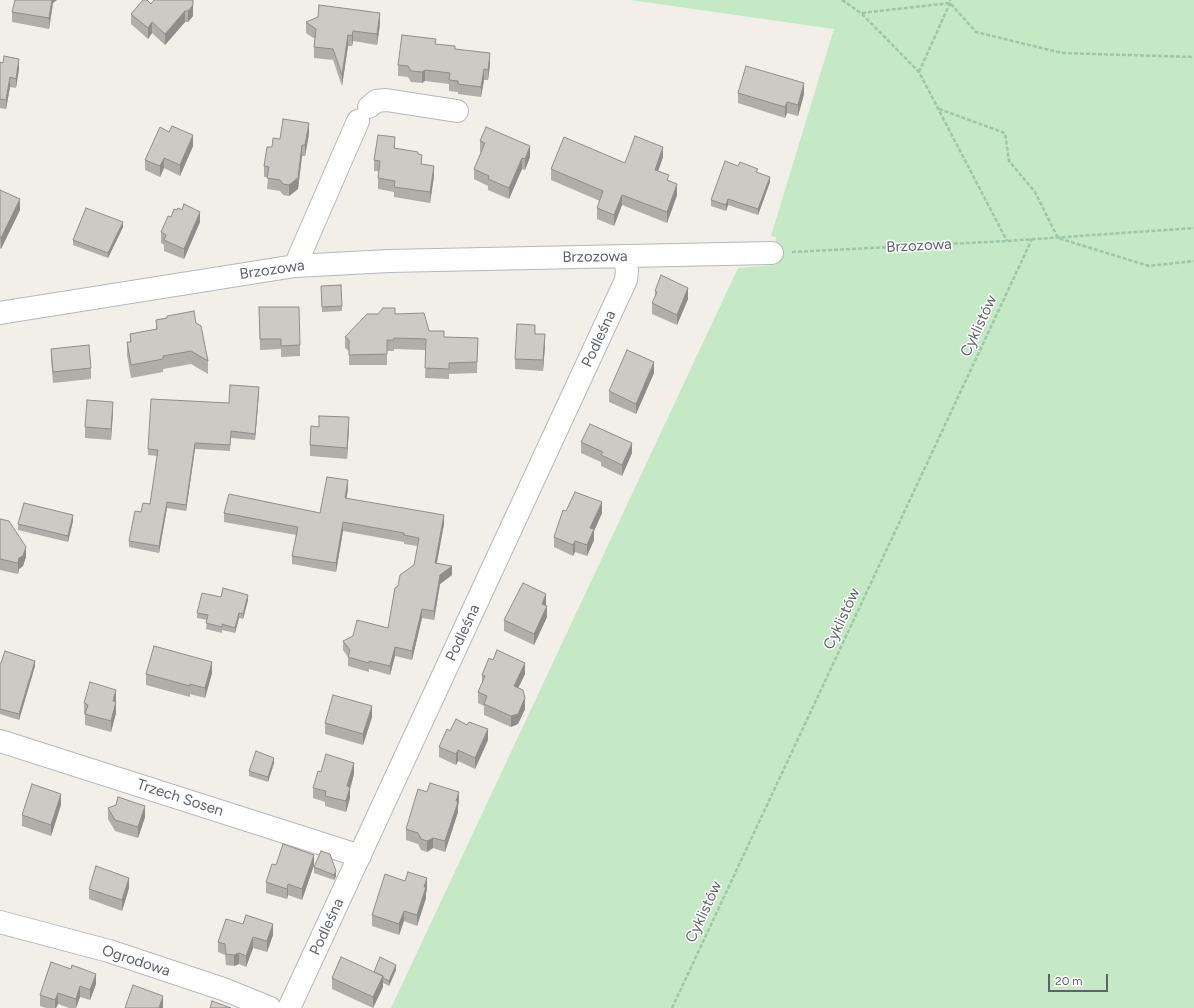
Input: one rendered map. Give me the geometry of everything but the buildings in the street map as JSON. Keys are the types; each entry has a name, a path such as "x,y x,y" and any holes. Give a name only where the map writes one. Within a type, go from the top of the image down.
{"street":[{"path":"295,266 364,114 376,101 386,100 457,111"},
{"name":"Brzozowa","path":"0,313 295,266 389,261 772,253"},
{"name":"Podleśna","path":"289,1008 626,280 627,270 624,256"},
{"name":"Trzech Sosen","path":"0,741 360,856"},
{"name":"Ogrodowa","path":"0,922 109,952 223,989 270,1008"}],"path":[{"path":"842,0 862,13 919,72 1007,241"},
{"path":"862,13 950,1"},
{"path":"950,1 976,32 1062,53 1194,57"},
{"path":"919,72 950,1"},
{"path":"939,110 1005,133 1010,161 1035,192 1058,238 1149,266 1194,261"},
{"name":"Brzozowa","path":"772,253 1058,238 1194,228"},
{"name":"Cyklistów","path":"672,1008 1032,239"}],"green space":[{"path":"631,0 1194,0 1194,1008 391,1008 738,268 776,265 776,237 771,236 834,29"}]}
